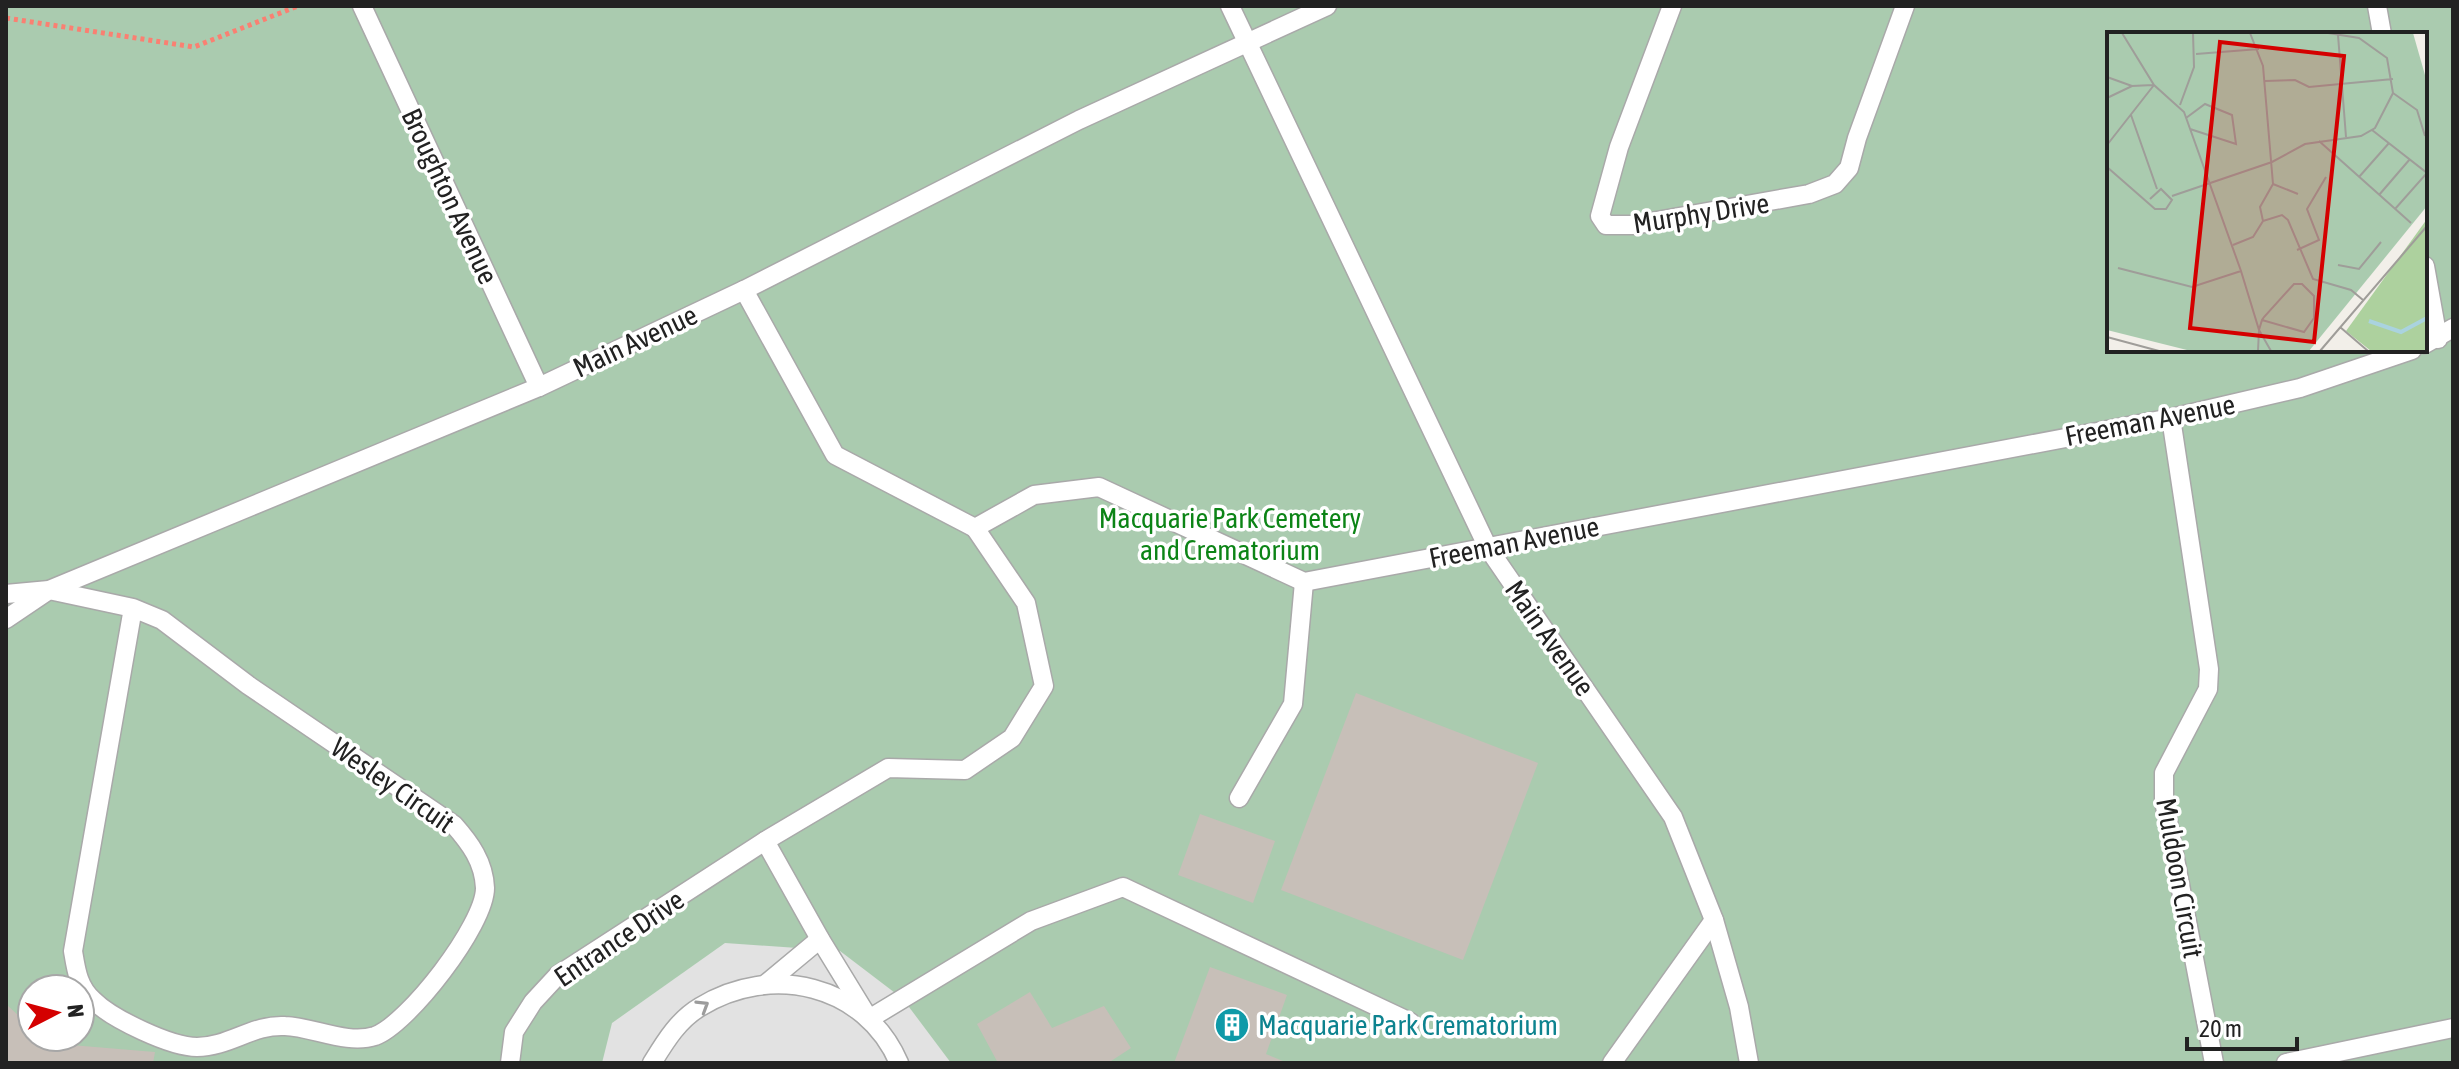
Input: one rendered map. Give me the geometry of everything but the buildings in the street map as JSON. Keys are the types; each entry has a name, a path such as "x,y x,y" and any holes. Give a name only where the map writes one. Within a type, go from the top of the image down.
{"lane":[{"name":"Broughton Avenue","path":"362,6 539,387"},
{"path":"1230,6 1247,45"},
{"name":"Main Avenue","path":"6,594 49,590 539,387 744,290 1079,120 1327,6"},
{"name":"Murphy Drive","path":"1672,6 1603,198 1600,216 1606,225 1634,225 1809,194 1835,184 1849,168 1905,6"},
{"path":"2377,6 2382,32"},
{"name":"Main Avenue","path":"1247,45 1488,548 1673,817 1714,920 1739,1007 1749,1063"},
{"path":"2427,276 2439,337"},
{"path":"744,290 835,455 975,528 1034,495 1099,487 1304,582 1293,704 1239,798"},
{"name":"Freeman Avenue","path":"1304,582 2171,418 2300,388 2406,352"},
{"name":"Muldoon Circuit","path":"2171,418 2209,669 2208,689 2164,773 2164,801 2214,1063"},
{"name":"Entrance Drive","path":"510,1063 514,1032 533,1002 558,975 765,841 888,768 965,770 1012,738 1044,686 1026,603 975,528"},
{"path":"6,619 49,590"},
{"name":"Wesley Circuit","path":"49,590 133,608 162,620 248,685 454,825 472,845 485,890 480,912 466,939 408,1012 390,1029 372,1037 348,1037 285,1026 261,1027 227,1042 196,1047 166,1041 128,1022 92,1000 76,976 73,951 133,608"},
{"path":"765,841 820,939 869,1019 893,1048 899,1063"},
{"path":"869,1019 1031,921 1123,887 1410,1022"},
{"path":"1612,1063 1714,920"},
{"path":"767,983 820,939"},
{"path":"652,1063 670,1033 697,1008 730,991 767,983 804,985 839,998 869,1019"},
{"path":"2286,1063 2453,1028"}],"path":[{"path":"6,18 194,47 298,6"}],"green space":[{"name":"Macquarie Park Cemetery and Crematorium","path":"6,6 2453,6 2453,1063 6,1063"}],"shaded area":[{"path":"725,943 840,951 903,999 951,1063 602,1063 612,1023"}],"place":[{"name":"Macquarie Park Crematorium","path":"1232,1025"}]}
